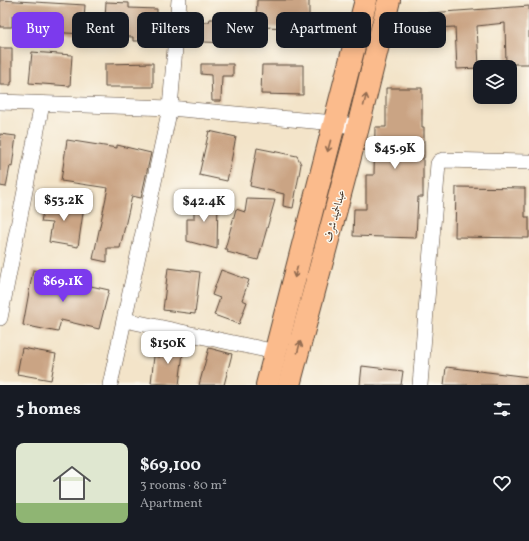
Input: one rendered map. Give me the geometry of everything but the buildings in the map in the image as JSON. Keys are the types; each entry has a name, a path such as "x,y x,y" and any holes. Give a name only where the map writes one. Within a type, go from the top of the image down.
{"main road":[{"name":"عبدالحميد شرف","path":"267,385 366,0"},
{"name":"عبدالحميد شرف","path":"289,385 358,127 390,0"}],"street":[{"path":"110,385 170,108 179,0"},
{"path":"0,102 170,108 335,123 358,127"},
{"path":"1,311 42,104"},
{"path":"420,385 438,164 443,160 529,162"},
{"path":"125,320 276,352"}]}
